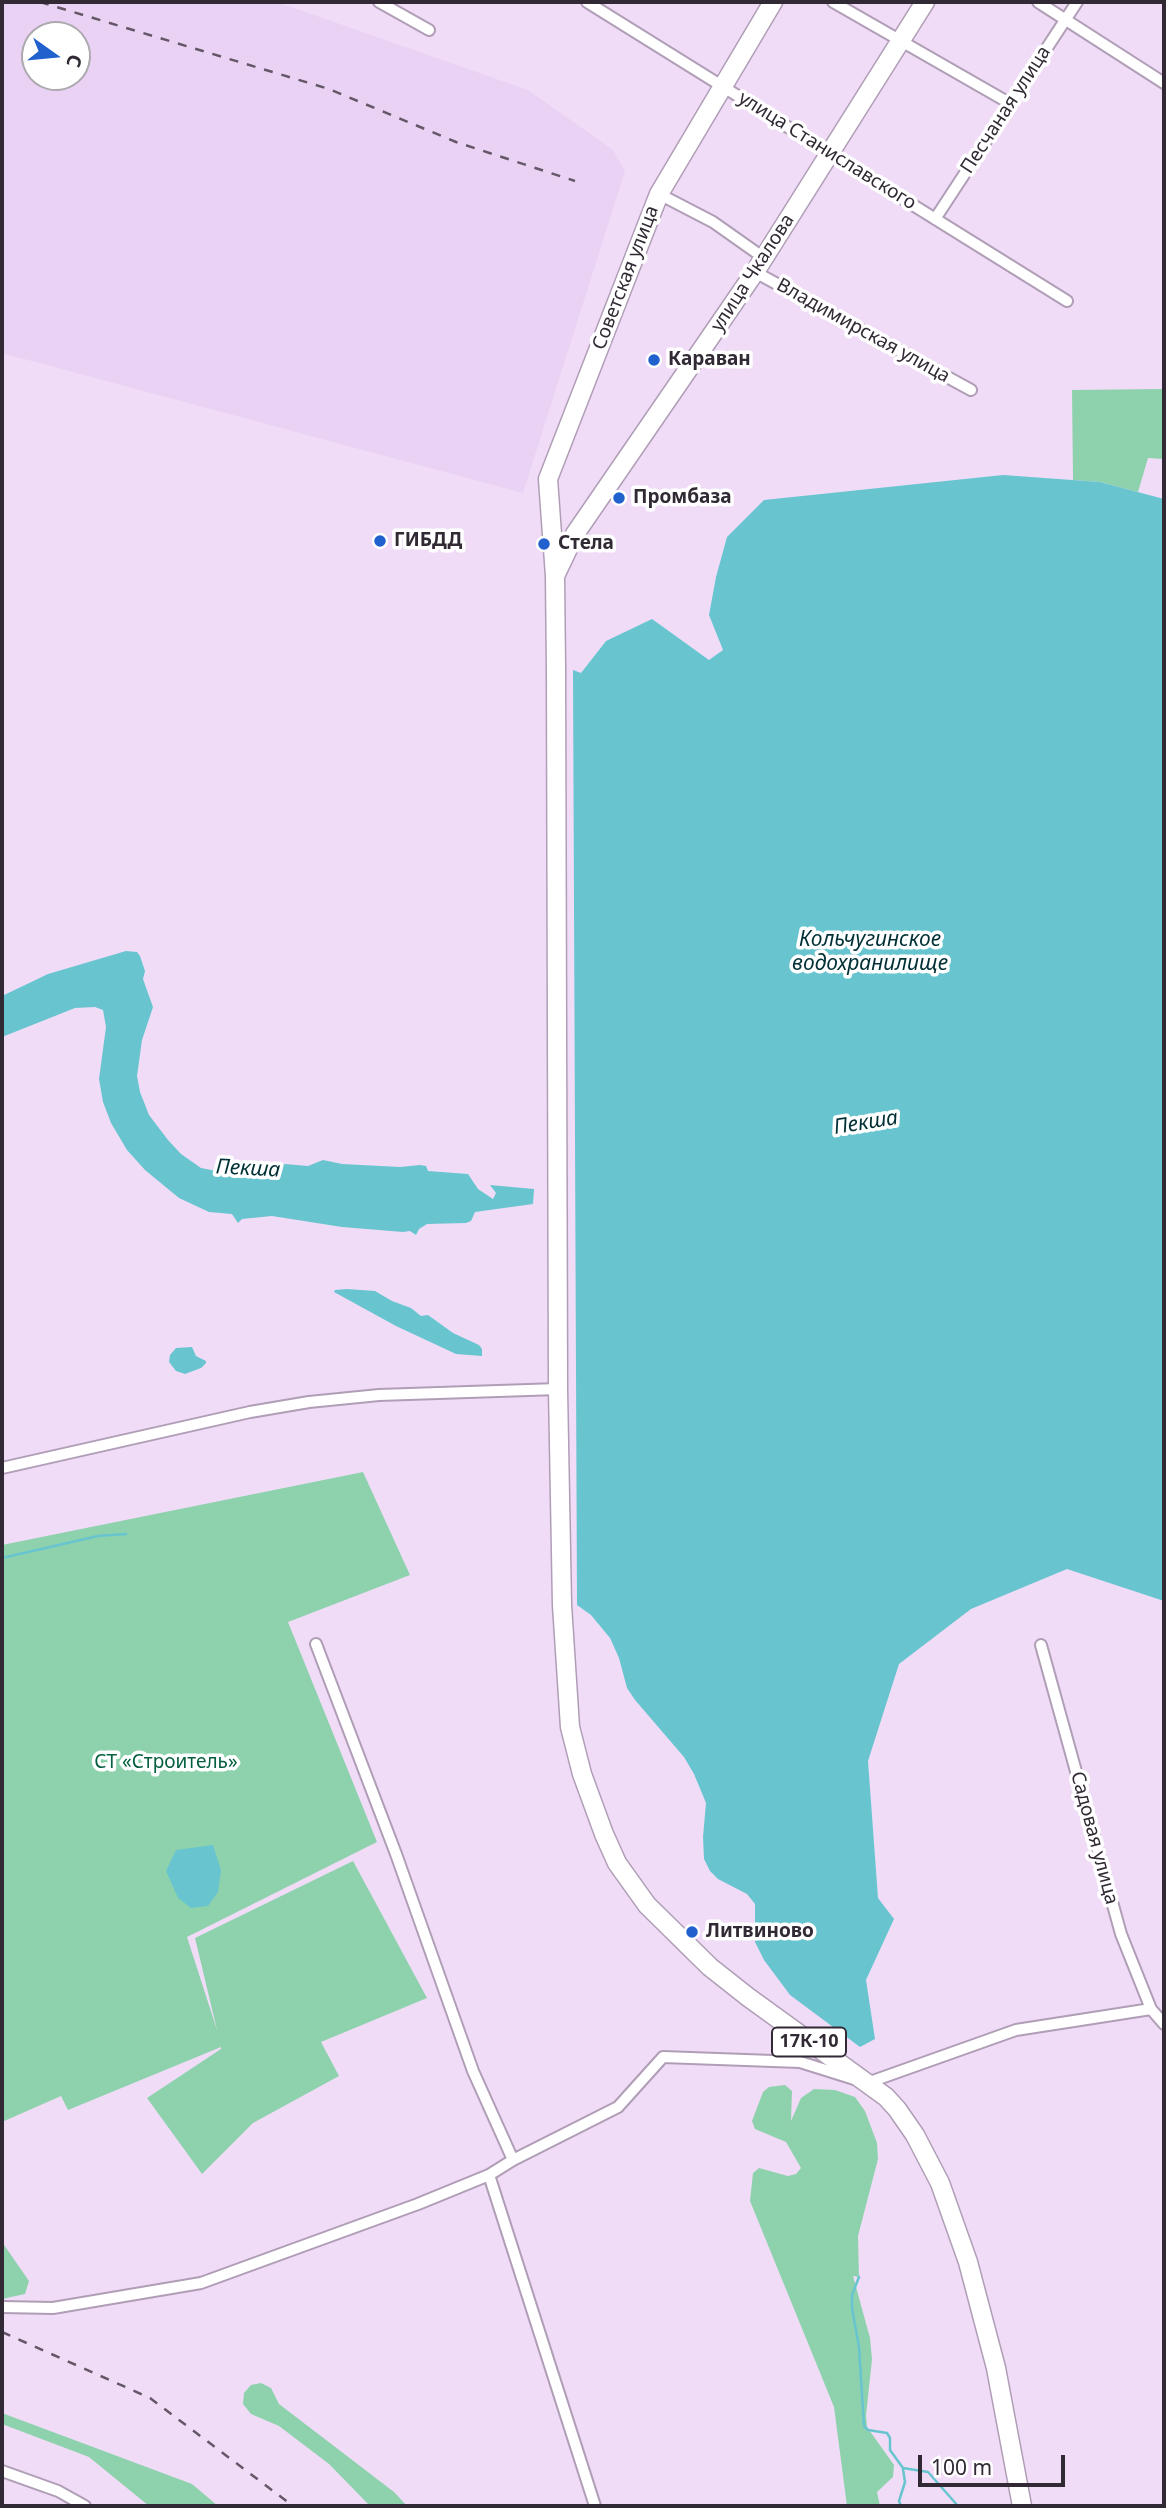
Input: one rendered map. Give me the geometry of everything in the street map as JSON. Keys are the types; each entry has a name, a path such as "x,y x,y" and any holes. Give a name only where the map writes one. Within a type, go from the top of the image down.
{"main road":[{"name":"Советская улица","path":"773,2 659,194 548,479 555,576 558,1389 562,1605 570,1727 592,1805 617,1863 647,1905 710,1967 867,2083"},
{"name":"улица Чкалова","path":"555,576 575,534 760,265 925,2"},
{"name":"17К-10","path":"867,2083 886,2097 906,2120 929,2160 951,2212 968,2262 996,2368 1022,2506"}],"street":[{"path":"379,2 429,30"},
{"name":"улица Станиславского","path":"587,2 1067,301"},
{"path":"833,2 1011,104"},
{"path":"1038,2 1164,82"},
{"name":"Песчаная улица","path":"935,219 1077,2"},
{"name":"Владимирская улица","path":"659,194 713,222 760,265 971,390"},
{"path":"2,1468 250,1412 309,1402 379,1395 558,1389"},
{"path":"316,1644 396,1854 474,2071 513,2160"},
{"name":"Садовая улица","path":"1041,1645 1121,1934 1151,2009 1164,2024"},
{"path":"2,2307 53,2308 201,2283 418,2204 489,2175 618,2107 663,2057 800,2062 867,2083 1016,2030 1151,2009"},
{"path":"489,2175 595,2506"},
{"path":"2,2471 58,2491 85,2506"}],"shaded area":[{"path":"2,2 277,2 528,90 613,150 625,171 523,493 2,353"}],"green space":[{"path":"1164,389 1164,459 1148,458 1138,492 1100,482 1073,480 1072,390"},
{"name":"СТ «Строитель»","path":"363,1472 410,1575 288,1622 377,1842 187,1937 217,2030 195,1938 353,1861 427,1998 321,2042 339,2076 253,2123 202,2174 147,2098 221,2047 68,2110 61,2096 2,2122 2,1545"},
{"path":"785,2085 792,2091 791,2121 801,2098 814,2089 835,2090 855,2097 865,2111 877,2143 878,2159 858,2236 859,2277 853,2276 870,2338 872,2359 867,2427 894,2465 893,2477 877,2492 880,2506 847,2506 834,2407 750,2201 753,2173 759,2168 788,2176 796,2174 801,2168 786,2142 755,2129 752,2121 763,2092 769,2087"},
{"path":"2,2242 29,2281 25,2294 2,2299"},
{"path":"261,2383 271,2388 279,2404 394,2492 407,2506 370,2506 329,2464 279,2426 251,2414 243,2404 244,2393 251,2385"},
{"path":"2,2413 192,2484 218,2506 149,2506 89,2457 2,2424"}],"water":[{"name":"Кольчугинское водохранилище","path":"1003,475 1100,482 1164,499 1164,1601 1067,1569 971,1609 899,1664 868,1761 878,1898 894,1919 866,1980 875,2039 860,2047 790,1995 764,1960 755,1942 755,1904 747,1894 718,1879 704,1859 706,1803 694,1774 684,1757 627,1688 610,1638 591,1615 577,1605 573,670 581,673 606,641 652,619 709,660 723,650 709,615 716,577 727,537 764,500"},
{"path":"126,951 137,952 140,956 145,971 143,979 153,1007 142,1040 137,1076 140,1092 149,1115 168,1140 181,1154 201,1168 226,1173 242,1170 253,1176 285,1164 308,1166 323,1160 342,1164 400,1167 420,1165 426,1166 428,1171 468,1174 478,1189 493,1199 496,1193 490,1185 534,1189 533,1204 475,1212 471,1221 466,1223 427,1224 419,1229 416,1235 410,1231 342,1227 272,1216 242,1219 238,1223 232,1214 209,1212 179,1198 145,1170 127,1150 111,1123 103,1102 99,1079 106,1027 103,1010 95,1007 75,1008 2,1037 2,996 48,974"},
{"path":"347,1289 375,1291 411,1308 421,1316 428,1315 453,1333 479,1345 482,1356 456,1354 396,1326 334,1292"},
{"path":"192,1347 196,1356 206,1363 201,1368 185,1374 176,1371 169,1362 170,1355 176,1348"},
{"path":"213,1845 221,1870 218,1892 208,1906 191,1908 178,1898 166,1871 176,1850"}],"waterway":[{"path":"2,1558 98,1536 126,1534"},
{"path":"859,2277 852,2295 852,2308 859,2347 864,2426 868,2430 887,2433 890,2450 903,2468 928,2472 958,2506"},
{"path":"901,2506 899,2501 905,2482 903,2469"}],"railway":[{"path":"40,2 329,89 456,142 575,181"},
{"path":"2,2332 150,2398 293,2506"}],"place":[{"name":"Караван","path":"654,360"},
{"name":"Промбаза","path":"619,498"},
{"name":"ГИБДД","path":"380,541"},
{"name":"Стела","path":"544,544"},
{"name":"Литвиново","path":"692,1932"}],"water label":[{"name":"Пекша","path":"866,1123"},
{"name":"Пекша","path":"248,1169"}]}
